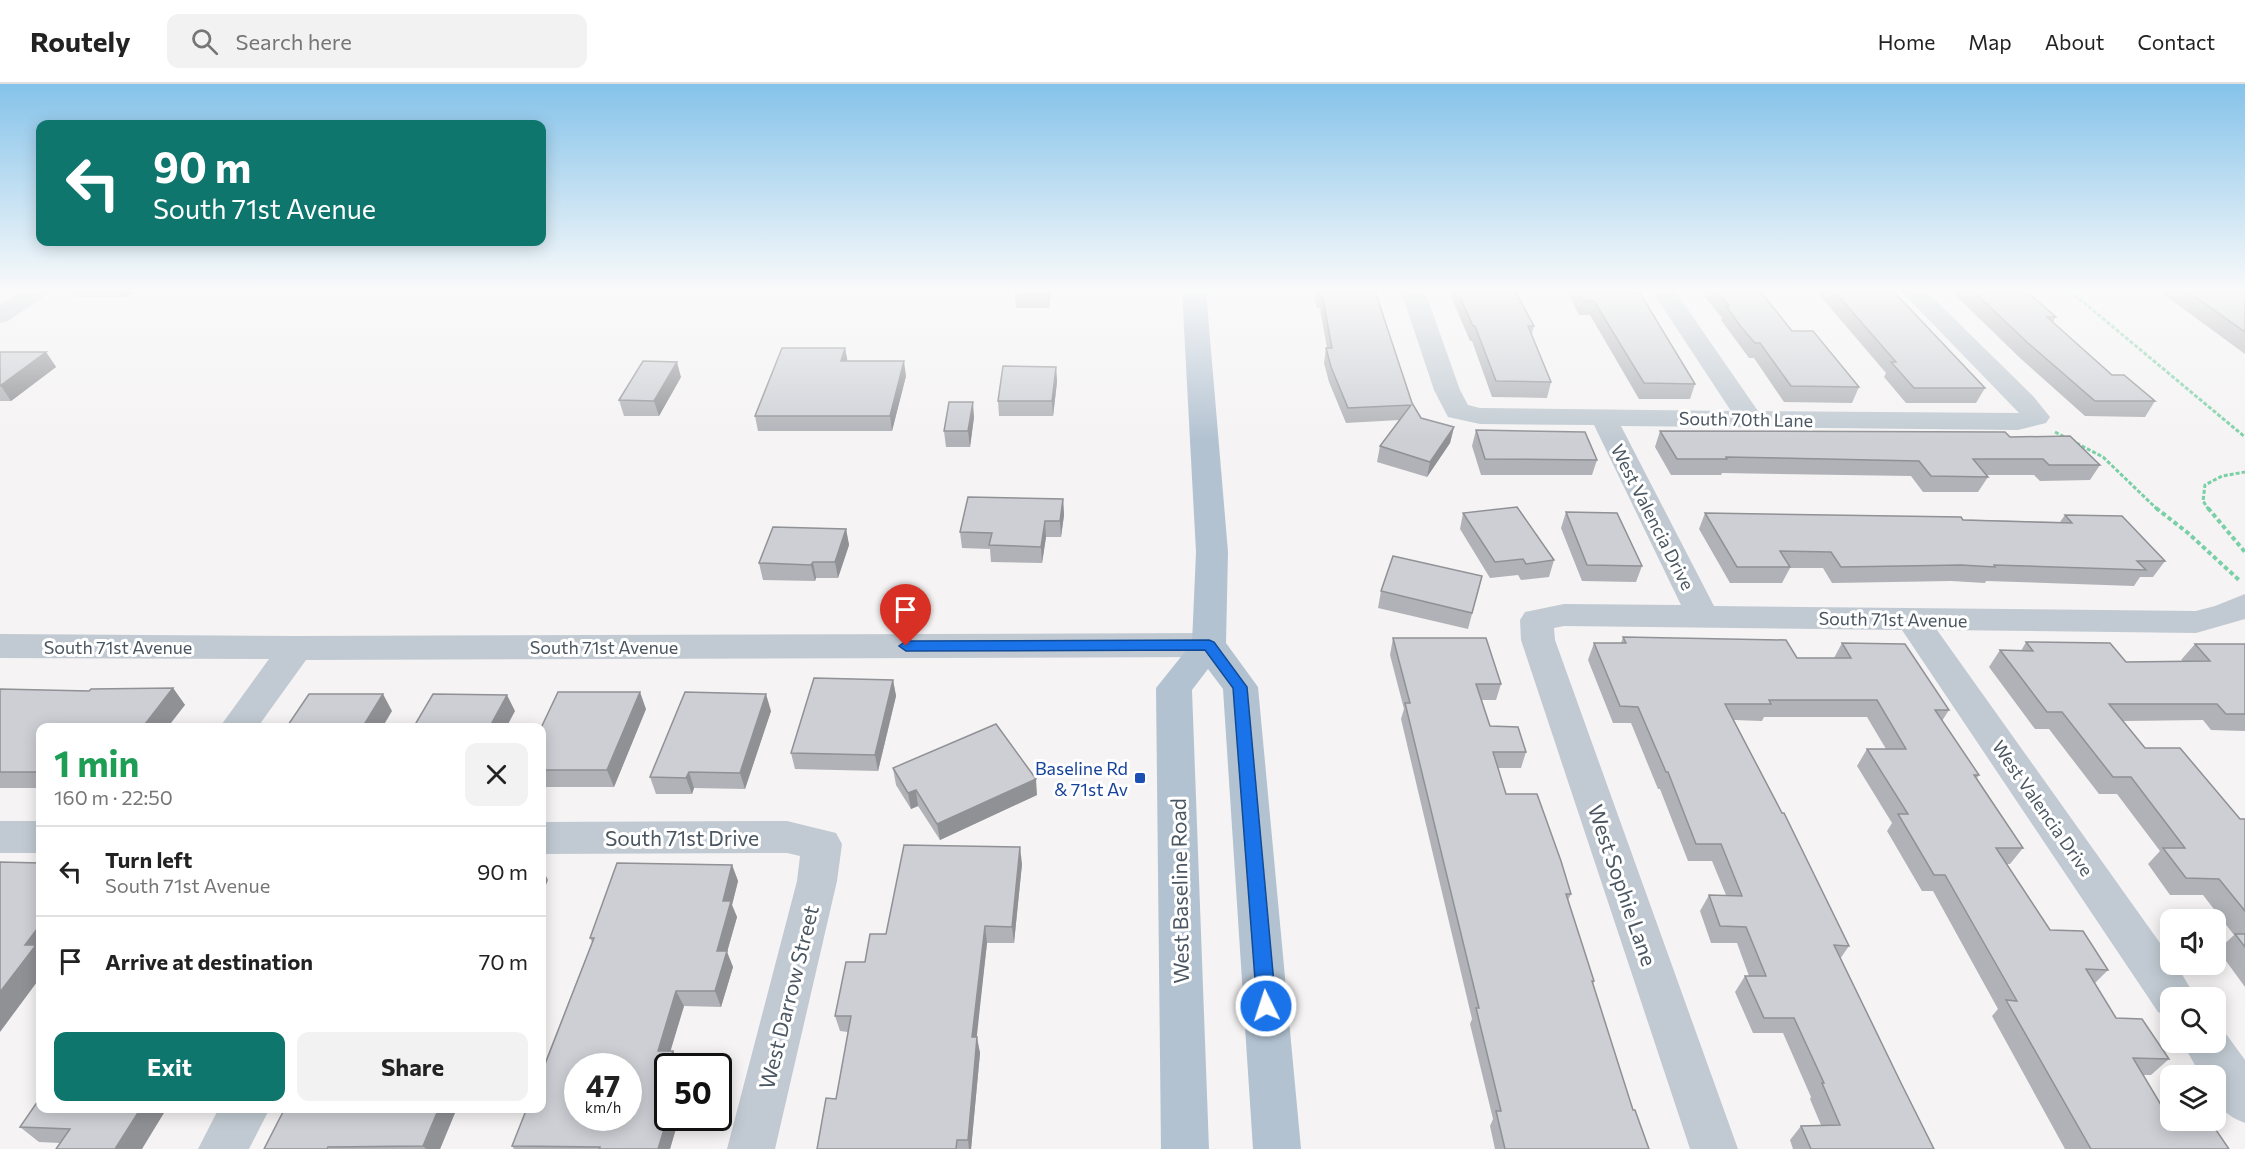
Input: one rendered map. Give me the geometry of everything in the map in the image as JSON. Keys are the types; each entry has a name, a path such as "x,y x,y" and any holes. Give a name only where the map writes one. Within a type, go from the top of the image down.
{"main road":[{"path":"1197,341 1212,552 1209,645 1240,687 1277,1149"},
{"name":"West Baseline Road","path":"1185,1149 1174,688 1209,645"}],"street":[{"name":"South 70th Lane","path":"1430,341 1447,390 1457,411 1480,416 2018,422 2031,419"},
{"path":"1697,341 1750,419"},
{"path":"1963,341 2024,402 2031,419"},
{"name":"West Valencia Drive","path":"1603,417 1703,616"},
{"name":"South 71st Avenue","path":"1537,620 1564,615 2196,622 2225,615 2245,605"},
{"name":"West Valencia Drive","path":"1912,619 2166,987"},
{"name":"West Sophie Lane","path":"1537,620 1538,640 1714,1149"},
{"name":"South 71st Avenue","path":"0,646 296,648 1209,645"},
{"path":"241,723 296,648"},
{"path":"0,837 36,837"},
{"name":"South 71st Drive","path":"546,838 787,837 822,844"},
{"name":"West Darrow Street","path":"751,1149 817,881 822,844"},
{"path":"2213,1053 2245,1100"},
{"path":"222,1149 243,1113"}],"path":[{"path":"2130,341 2245,436"},
{"path":"2031,419 2087,446 2103,457 2163,514 2188,533 2245,585"},
{"path":"2245,472 2213,480 2205,485 2203,501 2220,525 2245,552"}],"building":[{"path":"1331,341 1391,341 1412,403 1421,418 1454,427 1430,462 1380,446 1411,405 1348,408 1331,367 1326,348 1332,348"},
{"path":"1481,341 1534,341 1551,382 1496,381"},
{"path":"1618,341 1669,341 1695,384 1644,383"},
{"path":"1753,341 1821,341 1859,387 1791,386 1760,343"},
{"path":"1877,341 1940,341 1985,388 1914,388 1891,362 1896,362"},
{"path":"2026,341 2074,341 2112,375 2124,375 2155,401 2095,401"},
{"path":"782,348 845,348 841,361 904,361 890,416 755,416"},
{"path":"0,352 46,352 0,386"},
{"path":"643,361 677,362 654,401 619,400"},
{"path":"1003,366 1056,367 1052,401 998,401"},
{"path":"949,402 973,402 968,431 944,431"},
{"path":"1476,430 1585,432 1597,460 1485,459"},
{"path":"1660,431 2005,432 2010,437 2070,436 2100,465 2049,465 2043,459 1973,459 1988,477 1931,476 1919,461 1726,457 1727,459 1677,459"},
{"path":"968,497 1063,499 1060,521 1045,521 1041,547 989,545 992,533 960,532"},
{"path":"1517,507 1554,560 1526,564 1523,559 1495,562 1463,513"},
{"path":"1566,512 1617,513 1642,566 1587,565"},
{"path":"1705,513 1961,517 1963,520 2072,523 2065,515 2122,516 2165,561 2137,561 2146,570 1994,565 1995,567 1961,565 1841,567 1831,552 1780,551 1790,567 1737,567"},
{"path":"773,527 846,529 835,562 813,562 811,565 759,563"},
{"path":"1393,556 1482,576 1472,613 1381,591"},
{"path":"1623,637 1786,640 1797,658 1851,658 1842,643 1905,644 1949,710 1935,710 1979,775 1974,775 2023,848 1996,848 2050,930 2083,931 2108,970 2086,969 2116,1018 2142,1019 2160,1046 2160,1053 2165,1053 2169,1059 2133,1058 2160,1103 2160,1131 2217,1131 2229,1149 2091,1149 2006,1000 2017,1001 1945,875 1934,875 1898,814 1908,814 1867,749 1906,749 1877,700 1769,700 1771,704 1725,704 1784,813 1849,946 1834,945 1934,1149 1811,1149 1801,1126 1840,1125 1822,1083 1824,1083 1794,1018 1764,1018 1745,976 1766,976 1746,927 1720,926 1709,895 1742,896 1721,844 1696,844 1668,772 1666,772 1638,707 1620,706 1594,643 1626,643"},
{"path":"1393,638 1486,638 1501,684 1476,684 1490,726 1518,727 1526,752 1493,752 1506,794 1537,794 1571,894 1566,894 1594,981 1592,981 1633,1110 1635,1110 1649,1149 1505,1149 1496,1111 1501,1111 1476,1008 1479,1008 1405,703 1410,703"},
{"path":"2026,642 2110,643 2126,662 2210,661 2195,644 2245,644 2245,714 2226,714 2217,704 2109,704 2145,748 2180,748 2240,819 2245,819 2245,911 2219,879 2186,878 2163,848 2185,848 2131,777 2113,777 2062,712 2047,712 2000,650 2033,651"},
{"path":"814,678 893,680 875,755 791,753"},
{"path":"173,688 146,723 36,723 36,772 0,772 0,689 89,691 91,689"},
{"path":"558,692 640,692 607,770 546,770 546,723 543,723"},
{"path":"685,692 766,694 740,773 689,772 686,778 650,777"},
{"path":"309,694 383,694 365,723 289,723"},
{"path":"433,694 507,695 492,723 416,723"},
{"path":"996,724 1036,779 937,824 916,790 908,793 893,768"},
{"path":"904,845 1020,847 1012,927 985,926 972,1037 977,1037 968,1140 957,1140 956,1149 817,1149 826,1098 836,1099 851,1016 835,1016 846,962 865,962 870,934 886,934"},
{"path":"0,862 36,863 36,930 25,945 36,945 0,992"},
{"path":"617,863 732,865 723,901 731,901 717,951 727,951 715,991 676,991 658,1051 673,1051 672,1053 654,1053 654,1131 663,1131 658,1149 512,1146 525,1113 546,1113 546,1062 594,938 590,938"},
{"path":"2235,934 2245,934 2245,947"},
{"path":"36,1104 36,1113 138,1113 115,1149 56,1149 70,1129 20,1127"},
{"path":"282,1113 437,1113 423,1146 264,1149"}],"place":[{"name":"Baseline Rd & 71st Av","path":"1140,778"}],"route":[{"path":"906,646 1209,645 1240,687 1266,1006"}]}
